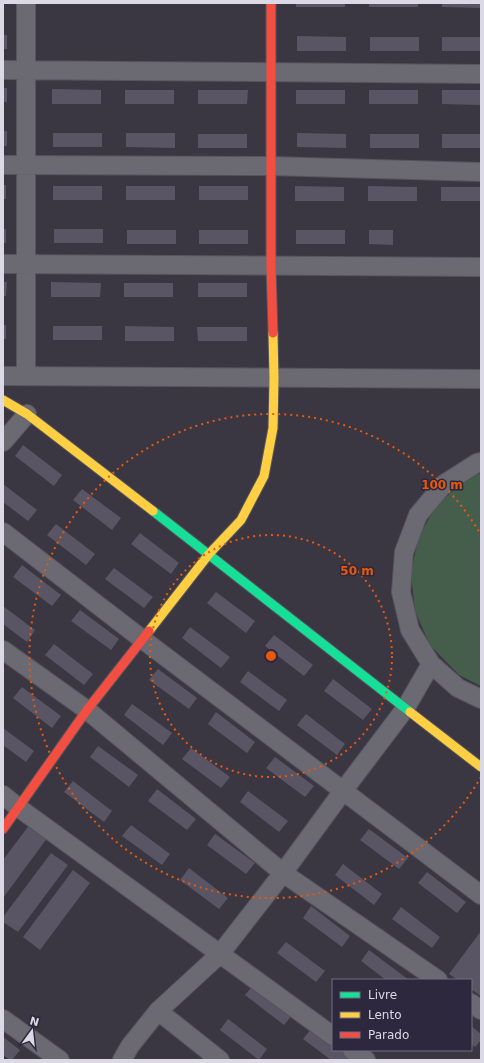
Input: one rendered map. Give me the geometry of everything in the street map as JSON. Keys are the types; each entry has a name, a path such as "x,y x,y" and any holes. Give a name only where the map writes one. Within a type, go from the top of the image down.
{"street":[{"path":"26,3 26,376"},
{"path":"3,829 87,710 209,554 241,520 264,476 273,428 274,378 271,266 271,3"},
{"path":"3,70 481,74"},
{"path":"3,165 271,166 481,172"},
{"path":"3,264 481,267"},
{"path":"3,376 481,379"},
{"path":"3,400 27,414 481,767"},
{"path":"3,442 27,414"},
{"path":"481,462 444,484 418,515 404,552 401,592 410,630 431,664 458,688 481,699"},
{"path":"3,532 481,895"},
{"path":"3,650 87,710 284,873 437,979"},
{"path":"122,1060 130,1046 158,1011 220,954 284,873 343,791 405,709 431,664"},
{"path":"3,795 332,1035"},
{"path":"472,1004 481,1010"},
{"path":"158,1011 220,1060"},
{"path":"3,1019 60,1060"},
{"path":"353,1051 366,1060"}],"green space":[{"path":"481,473 481,686 459,675 430,645 415,611 411,574 418,538 436,506 464,481"}],"building":[{"path":"296,3 345,3 345,7 296,7"},
{"path":"369,3 418,3 418,7 369,7"},
{"path":"442,3 481,3 481,8 442,7"},
{"path":"3,35 7,35 7,49 3,49"},
{"path":"297,36 346,37 346,51 297,51"},
{"path":"370,37 419,37 419,51 370,51"},
{"path":"442,37 481,37 481,51 442,51"},
{"path":"3,88 7,88 7,102 3,102"},
{"path":"52,89 101,90 101,104 52,104"},
{"path":"125,90 174,90 174,104 125,104"},
{"path":"198,90 248,90 247,104 198,104"},
{"path":"296,90 345,90 345,104 296,104"},
{"path":"369,90 418,90 418,104 369,104"},
{"path":"442,90 481,90 481,105 442,104"},
{"path":"3,131 7,131 7,146 3,146"},
{"path":"53,133 102,133 102,147 53,147"},
{"path":"126,133 175,133 175,148 126,147"},
{"path":"297,133 346,134 346,148 297,147"},
{"path":"198,134 247,134 247,148 198,148"},
{"path":"370,134 419,134 419,148 370,148"},
{"path":"442,134 481,134 481,148 442,148"},
{"path":"3,185 6,185 6,199 3,199"},
{"path":"53,186 102,186 102,200 53,200"},
{"path":"126,186 175,186 175,200 126,200"},
{"path":"199,186 248,186 248,200 199,200"},
{"path":"295,186 344,187 344,201 295,201"},
{"path":"368,186 417,187 417,201 368,201"},
{"path":"441,187 481,187 481,201 441,201"},
{"path":"3,229 6,229 6,243 3,243"},
{"path":"54,229 103,229 103,243 54,243"},
{"path":"127,230 176,230 176,244 127,244"},
{"path":"199,230 248,230 248,244 199,244"},
{"path":"296,230 345,230 345,244 296,244"},
{"path":"369,230 393,230 393,245 369,244"},
{"path":"3,282 7,282 6,296 3,296"},
{"path":"51,282 101,283 100,297 51,297"},
{"path":"124,283 173,283 173,297 124,297"},
{"path":"198,283 247,283 247,297 198,297"},
{"path":"3,325 6,325 6,339 3,339"},
{"path":"53,326 102,326 102,340 53,340"},
{"path":"125,326 174,327 174,341 125,341"},
{"path":"197,327 247,327 247,341 198,341"},
{"path":"23,445 62,475 54,486 15,456"},
{"path":"3,484 37,510 28,521 3,502"},
{"path":"82,489 121,518 112,530 73,500"},
{"path":"56,524 95,554 86,565 47,535"},
{"path":"140,533 179,563 171,574 131,544"},
{"path":"22,565 61,595 52,606 13,577"},
{"path":"114,568 153,597 144,608 105,579"},
{"path":"216,592 255,621 246,633 207,603"},
{"path":"3,606 35,630 27,642 3,624"},
{"path":"80,610 119,639 111,650 71,621"},
{"path":"190,627 230,657 221,668 182,638"},
{"path":"274,635 313,665 304,676 265,646"},
{"path":"54,644 93,674 84,685 45,655"},
{"path":"158,669 197,698 189,709 149,680"},
{"path":"248,671 287,700 279,711 240,682"},
{"path":"333,679 372,709 363,720 324,691"},
{"path":"22,687 61,716 52,728 13,698"},
{"path":"132,704 172,733 163,745 124,715"},
{"path":"216,712 255,742 247,753 208,724"},
{"path":"306,714 345,744 337,755 297,725"},
{"path":"3,728 34,751 26,762 3,745"},
{"path":"98,746 138,775 129,787 90,757"},
{"path":"191,748 230,777 221,788 182,759"},
{"path":"275,757 314,786 305,797 266,768"},
{"path":"73,781 112,811 104,822 64,792"},
{"path":"157,789 196,819 187,830 148,801"},
{"path":"248,791 288,821 279,832 240,802"},
{"path":"30,824 48,837 3,898 3,860"},
{"path":"131,825 170,854 162,865 122,836"},
{"path":"369,829 408,858 399,869 360,840"},
{"path":"215,834 255,863 246,874 207,845"},
{"path":"51,853 68,865 18,932 3,922 3,917"},
{"path":"343,864 382,894 374,905 335,875"},
{"path":"189,868 228,898 219,909 180,880"},
{"path":"73,870 90,883 40,950 23,937"},
{"path":"427,872 466,902 457,913 418,883"},
{"path":"311,906 350,936 342,947 303,918"},
{"path":"401,907 440,937 432,948 392,919"},
{"path":"481,931 481,996 472,990 472,979 456,979 449,974"},
{"path":"286,942 325,971 316,982 277,953"},
{"path":"369,950 408,979 385,979 361,961"},
{"path":"254,984 293,1014 284,1025 245,995"},
{"path":"228,1019 267,1049 259,1060 220,1030"},
{"path":"472,1027 481,1034 481,1040 475,1047 472,1045"},
{"path":"312,1028 332,1042 332,1051 343,1051 351,1057 349,1060 331,1060 303,1039"},
{"path":"3,1037 20,1050 12,1060 3,1055"}],"traffic: fast":[{"path":"153,511 410,712"}],"traffic: slow":[{"path":"149,631 209,554 241,520 264,476 273,428 273,333"},
{"path":"3,400 27,414 153,511"},
{"path":"410,712 481,767"}],"traffic: jam":[{"path":"271,3 271,266 273,333"},
{"path":"3,829 87,710 149,631"}]}
